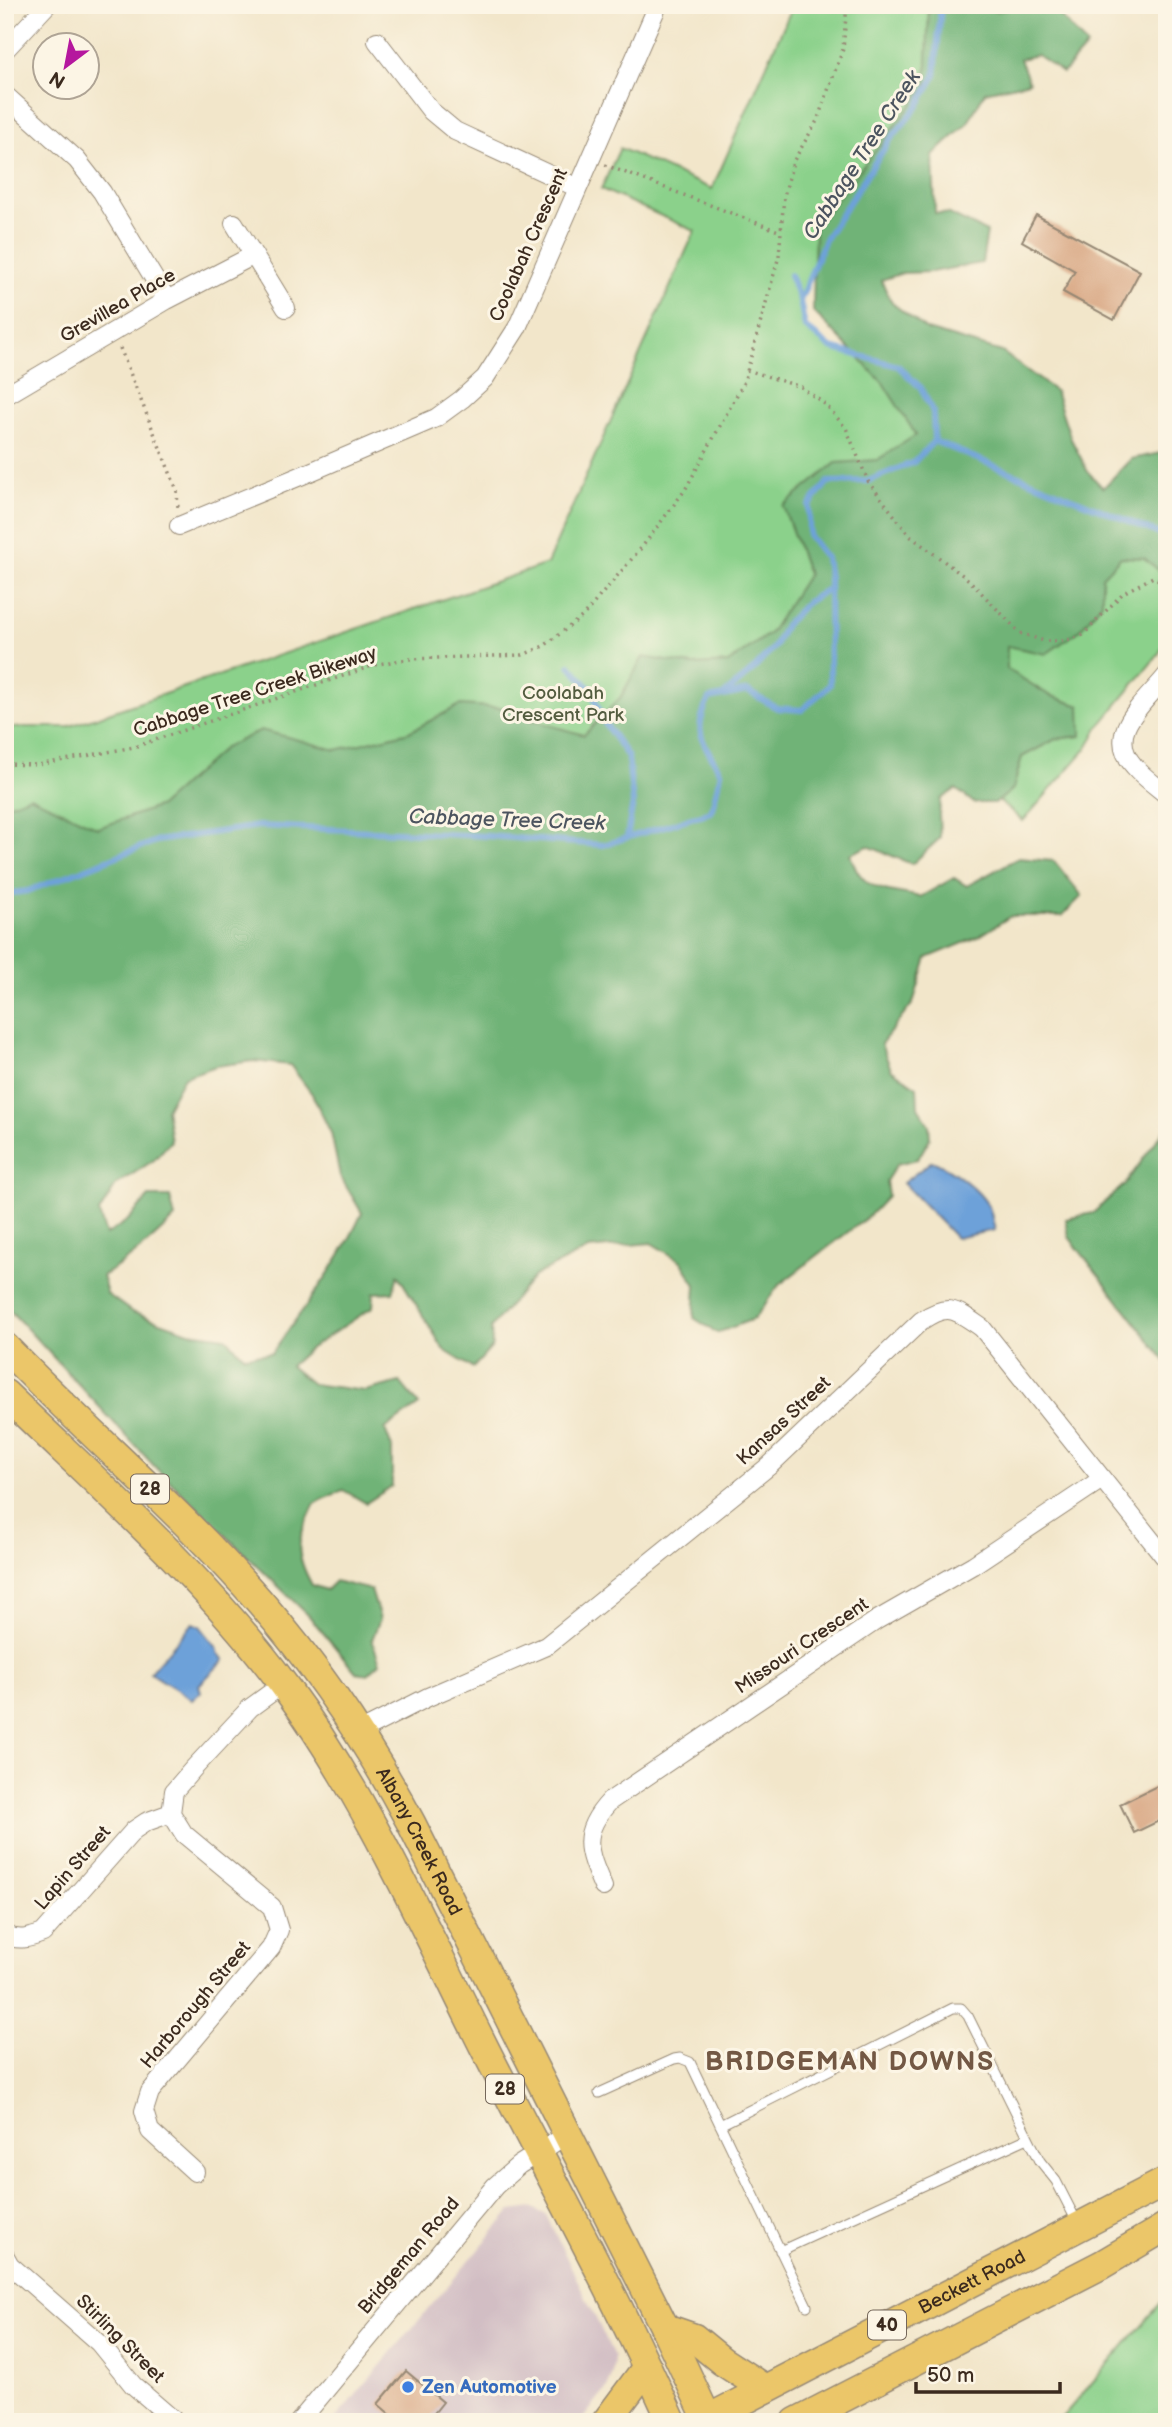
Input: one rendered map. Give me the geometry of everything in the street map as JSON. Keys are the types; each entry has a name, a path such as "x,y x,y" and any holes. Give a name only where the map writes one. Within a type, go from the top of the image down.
{"main road":[{"name":"Albany Creek Road","path":"5,1348 230,1569 303,1655 359,1732 411,1823 568,2134 665,2328 706,2421"},
{"name":"Albany Creek Road","path":"5,1394 195,1577 283,1684 329,1752 367,1815 647,2367 672,2422"},
{"name":"Beckett Road","path":"706,2421 1167,2180"},
{"name":"40","path":"796,2422 825,2414 1101,2265 1167,2226"},
{"path":"665,2328 694,2338 726,2364 765,2389"},
{"path":"606,2422 647,2367"}],"street":[{"path":"5,50 47,5"},
{"name":"Coolabah Crescent","path":"179,526 436,418 485,378 517,328 658,5"},
{"path":"377,41 418,95 455,131 578,188"},
{"path":"5,95 77,160 102,192 167,300"},
{"path":"234,223 286,308"},
{"name":"Grevillea Place","path":"5,396 167,300 254,256"},
{"path":"1167,675 1128,722 1121,738 1125,754 1134,766 1167,795"},
{"name":"Kansas Street","path":"359,1732 428,1697 546,1646 769,1466 920,1321 937,1310 957,1311 982,1328 1167,1560"},
{"name":"Missouri Crescent","path":"603,1887 590,1859 589,1833 596,1816 610,1801 877,1620 973,1565 1102,1479"},
{"path":"171,1813 174,1791 192,1769 250,1708 283,1684"},
{"name":"Lapin Street","path":"5,1934 26,1940 43,1933 134,1830 146,1822 171,1813"},
{"name":"Harborough Street","path":"171,1813 184,1833 272,1907 279,1930 271,1948 150,2092 144,2111 150,2131 195,2172"},
{"name":"Bridgeman Road","path":"299,2422 495,2186 537,2152 568,2134"},
{"name":"Stirling Street","path":"5,2256 10,2264 99,2343 133,2385 176,2422"}],"lane":[{"path":"720,2125 957,2007 961,2008 968,2015 1028,2138 1043,2166 1058,2185 1078,2226"},
{"path":"599,2093 674,2060 684,2059 690,2062 807,2306"},
{"path":"780,2251 1028,2138"}],"path":[{"name":"Cabbage Tree Creek Bikeway","path":"5,764 38,765 134,747 378,664 408,659 523,655 544,646 583,616 642,547 685,490 744,382 779,256 784,196 793,162 817,121 839,61 848,5"},
{"path":"591,159 782,232"},
{"path":"114,333 177,490 179,526"},
{"path":"747,370 801,387 826,405 846,428 868,481 910,537 969,580 1020,633 1044,641 1064,641 1083,635 1123,593 1153,577 1167,584"}],"shaded area":[{"path":"533,2208 546,2215 614,2356 613,2374 606,2390 580,2422 333,2422 511,2211"}],"green space":[{"name":"Coolabah Crescent Park","path":"793,5 941,5 935,76 825,239 800,301 805,327 831,348 898,366 933,413 1167,515 1167,641 1100,725 1086,749 1023,821 831,656 700,716 5,894 5,727 67,727 547,564 695,231 601,189 620,148 712,189"},
{"path":"929,5 987,5 995,11 1019,6 1052,6 1087,46 1063,73 1037,55 1020,59 1029,82 985,92 967,124 933,155 935,213 949,214 987,232 982,263 931,272 903,273 881,280 892,303 927,330 1002,352 1055,391 1071,439 1088,472 1103,488 1131,459 1166,452 1167,577 1144,558 1121,557 1102,577 1102,603 1079,631 1046,654 1007,646 1007,669 1049,695 1080,706 1081,736 1056,739 1022,757 1013,789 996,803 974,803 956,789 941,799 940,838 912,864 868,846 850,854 855,867 868,883 885,890 920,897 954,878 967,886 1018,858 1054,861 1082,896 1062,916 1011,916 978,937 927,958 913,1003 881,1044 891,1069 917,1087 918,1107 929,1125 930,1138 918,1159 897,1164 886,1181 888,1196 870,1215 779,1285 754,1319 717,1333 694,1318 696,1285 681,1261 651,1243 588,1249 534,1276 491,1327 492,1347 473,1368 444,1350 398,1275 393,1292 374,1293 373,1307 309,1349 290,1366 312,1384 365,1391 400,1382 419,1405 385,1429 392,1448 392,1486 366,1503 343,1490 315,1503 301,1535 301,1561 312,1585 326,1590 335,1581 371,1590 380,1619 372,1640 380,1663 368,1674 356,1672 309,1616 157,1469 5,1305 5,806 30,796 98,828 160,806 224,748 261,730 336,750 409,732 460,705 506,708 531,720 584,735 620,698 643,657 693,665 728,663 770,633 808,574 783,506 836,463 877,460 916,435 883,383 813,311 815,227 926,86","holes":["253,1061 290,1065 312,1094 331,1133 340,1176 362,1213 332,1268 272,1353 244,1356 225,1337 189,1332 132,1312 107,1294 102,1276 140,1249 175,1218 170,1197 149,1197 128,1220 106,1235 99,1213 116,1185 154,1160 171,1141 166,1109 184,1077 216,1066"]},
{"path":"1167,1126 1167,1363 1069,1237 1066,1219 1093,1213 1125,1184"},
{"path":"1167,2296 1167,2422 1058,2422"}],"water":[{"path":"932,1161 956,1174 978,1193 989,1207 995,1230 956,1238 903,1183"},
{"path":"193,1623 200,1626 224,1660 199,1685 201,1692 192,1700 150,1672"}],"building":[{"path":"1036,215 1140,271 1114,320 1063,292 1075,271 1022,241"},
{"path":"1167,1781 1167,1817 1134,1833 1120,1804"},
{"name":"Zen Automotive","path":"406,2371 443,2402 427,2422 399,2422 378,2404"}],"waterway":[{"name":"Cabbage Tree Creek","path":"5,894 28,891 156,841 259,826 488,836 603,845 711,812 721,773 700,730 709,699 747,691 777,708 802,710 830,685 829,578 826,558 809,536 809,506 828,482 868,481 914,462 934,441 933,412 921,388 898,366 831,348 805,327 800,301 825,239 889,141 918,106 935,76 941,5"},
{"path":"790,275 800,301"},
{"path":"934,441 1167,537"},
{"path":"724,695 775,646 785,625 807,602 829,588"},
{"path":"570,665 591,690 604,722 628,757 633,803 627,837"}],"place":[{"name":"Zen Automotive","path":"408,2387"}],"district":[{"name":"BRIDGEMAN DOWNS","path":"850,2062"}]}
